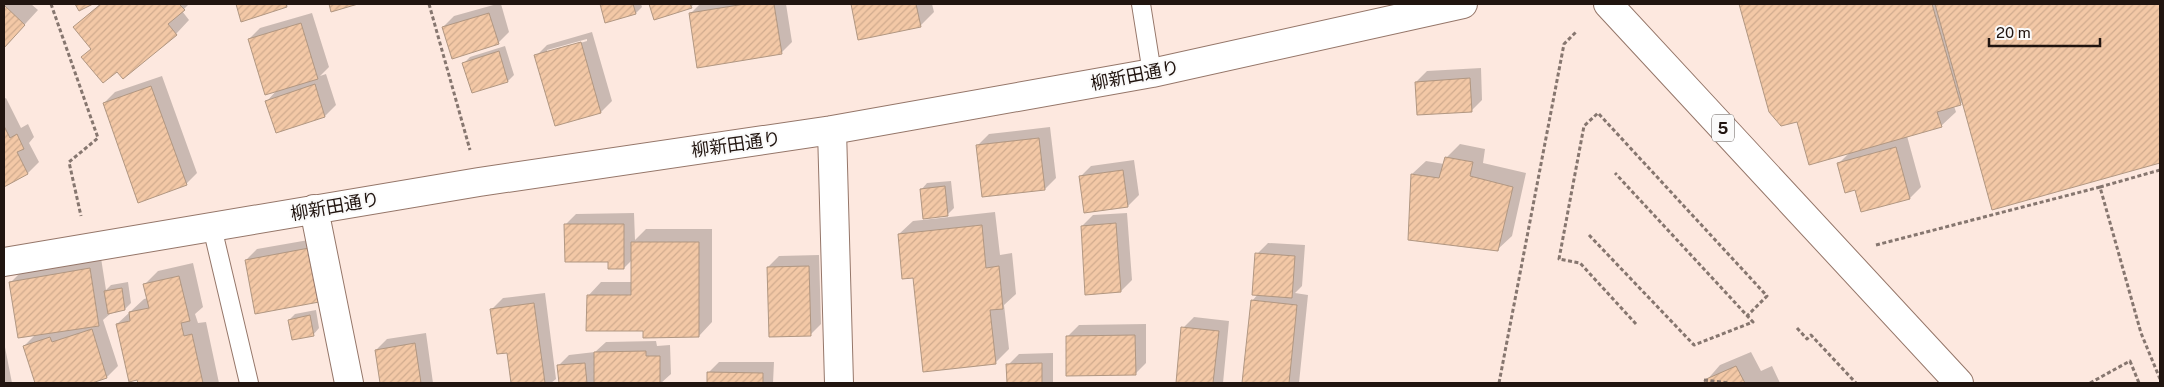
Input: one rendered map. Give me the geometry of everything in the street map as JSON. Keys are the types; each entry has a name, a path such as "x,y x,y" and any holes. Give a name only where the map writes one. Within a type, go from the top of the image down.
{"street":[{"name":"柳新田通り","path":"4,262 479,182 832,130 1152,73 1463,4"},
{"name":"5","path":"1608,4 1959,383"},
{"path":"832,130 839,383"},
{"path":"314,210 349,383"}],"lane":[{"path":"1142,4 1152,73"},
{"path":"212,227 249,383"}],"path":[{"path":"51,4 98,138 69,162 88,249"},
{"path":"429,4 479,182"},
{"path":"1499,383 1564,44 1577,31"},
{"path":"1636,324 1580,263 1559,259 1584,126 1598,113 1767,296 1747,316"},
{"path":"1875,246 2160,170"},
{"path":"1589,235 1694,345 1753,322 1615,173"},
{"path":"2100,187 2141,333 2160,379"},
{"path":"1796,328 1807,339 1811,335 1856,383"},
{"path":"2090,383 2130,361 2139,383"},
{"path":"1704,380 1730,383"}],"building":[{"path":"75,4 93,4 79,11"},
{"path":"101,4 179,4 185,10 168,24 177,35 123,79 117,72 103,83 81,57 91,49 73,27"},
{"path":"236,4 286,4 287,7 241,22"},
{"path":"329,4 358,4 331,12"},
{"path":"600,4 633,4 636,14 605,23"},
{"path":"649,4 690,4 692,8 654,20"},
{"path":"745,4 774,4 782,54 697,68 689,13"},
{"path":"851,4 916,4 921,27 858,40"},
{"path":"1739,4 1932,4 1961,105 1937,112 1942,127 1809,165 1797,122 1781,126 1769,112"},
{"path":"1935,4 2160,4 2160,163 1992,210"},
{"path":"4,5 25,25 4,48"},
{"path":"489,13 499,44 452,59 442,27"},
{"path":"301,23 318,79 265,95 248,39"},
{"path":"581,42 601,113 555,126 534,55"},
{"path":"499,51 508,82 472,93 462,63"},
{"path":"1470,78 1472,112 1417,115 1415,82"},
{"path":"315,84 325,117 276,133 265,101"},
{"path":"151,86 187,185 138,203 103,103"},
{"path":"4,126 10,138 17,134 24,149 17,152 28,174 4,187"},
{"path":"1039,138 1045,190 982,197 976,145"},
{"path":"1896,147 1910,199 1861,212 1855,190 1845,193 1837,163"},
{"path":"1445,157 1473,162 1470,176 1513,187 1498,251 1408,240 1411,174 1439,178"},
{"path":"1123,170 1128,207 1084,213 1079,176"},
{"path":"945,186 948,216 923,219 920,189"},
{"path":"1116,223 1121,292 1085,295 1081,226"},
{"path":"564,224 624,224 624,269 608,269 608,262 565,262"},
{"path":"982,225 986,268 999,266 1003,309 990,310 996,364 923,372 913,278 902,279 898,234"},
{"path":"631,242 699,242 699,337 643,338 643,331 586,331 587,295 631,295"},
{"path":"309,248 319,302 255,314 245,260"},
{"path":"1255,253 1295,256 1292,298 1252,295"},
{"path":"809,266 811,336 769,337 767,267"},
{"path":"90,268 99,326 18,338 9,282"},
{"path":"179,276 190,321 181,323 184,336 192,334 203,383 138,383 137,380 129,382 116,324 130,321 129,312 149,308 143,284"},
{"path":"122,288 125,310 108,314 104,291"},
{"path":"1251,300 1297,305 1289,383 1242,383"},
{"path":"534,303 545,383 511,383 507,353 497,354 490,309"},
{"path":"310,315 314,336 292,340 288,320"},
{"path":"1181,327 1219,331 1213,383 1176,383"},
{"path":"92,329 107,378 92,383 35,383 23,346 50,337 52,342"},
{"path":"1135,335 1136,375 1066,376 1066,336"},
{"path":"415,343 421,383 380,383 375,350"},
{"path":"646,351 646,356 660,356 660,383 594,383 594,352"},
{"path":"585,363 587,383 559,383 557,365"},
{"path":"1042,363 1042,383 1007,383 1006,364"},
{"path":"1736,366 1745,383 1705,383 1704,380"},
{"path":"707,372 763,373 763,383 707,383"}]}
